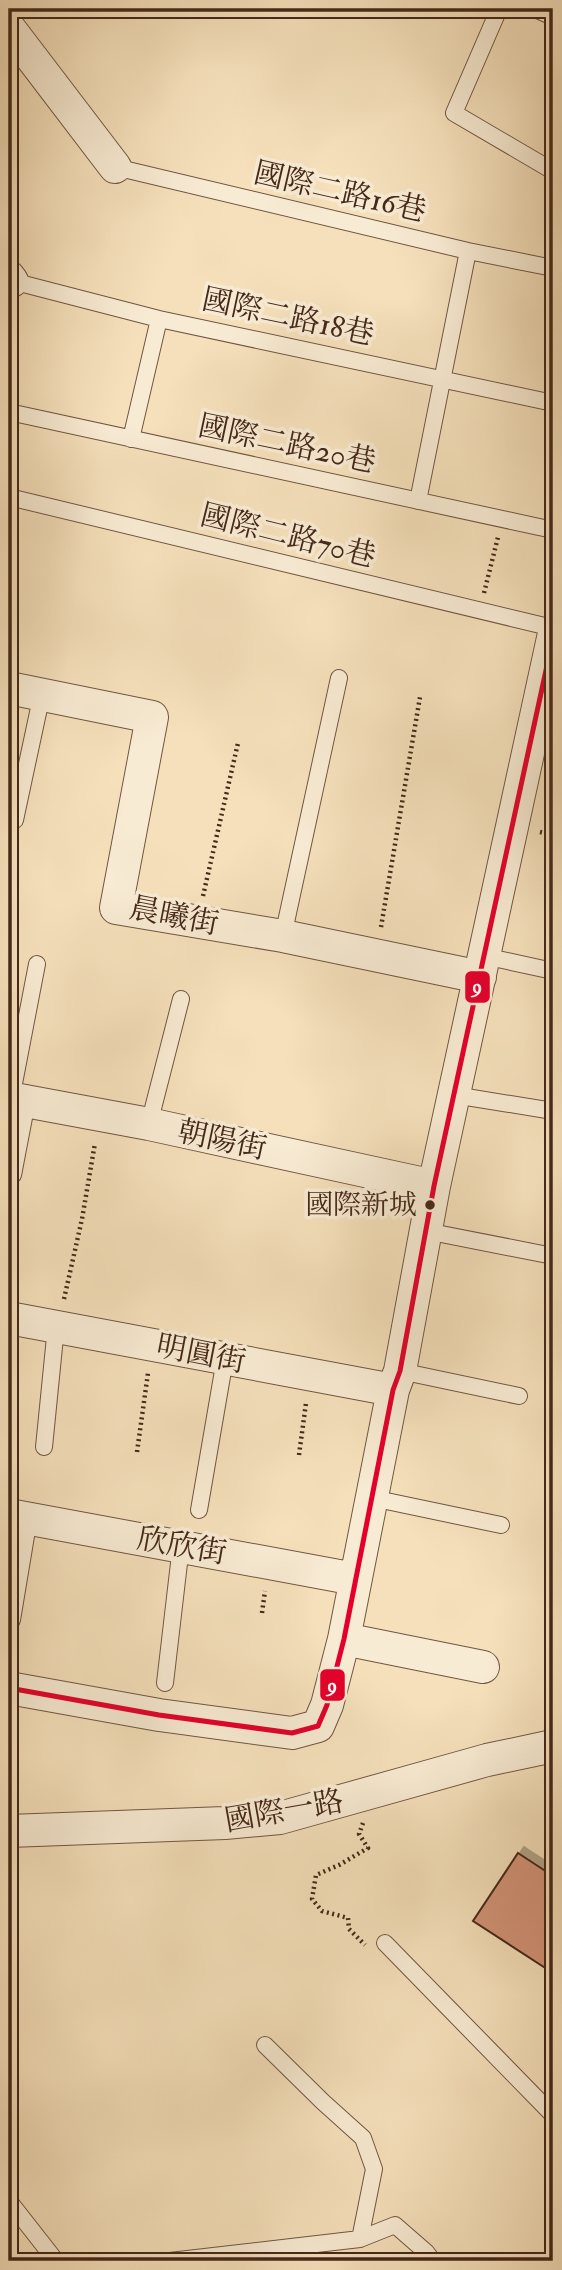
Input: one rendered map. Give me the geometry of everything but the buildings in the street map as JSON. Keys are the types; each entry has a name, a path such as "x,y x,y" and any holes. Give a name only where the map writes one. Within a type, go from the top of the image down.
{"street":[{"path":"9,28 115,167"},
{"path":"9,1688 159,1714 292,1733 318,1726 327,1705 344,1639 434,1186 553,638"},
{"name":"晨曦街","path":"9,688 152,717 116,908 197,920 376,955 482,967"},
{"name":"朝陽街","path":"16,1100 149,1124 434,1186"},
{"name":"明圓街","path":"9,1318 308,1374 396,1380"},
{"name":"欣欣街","path":"19,1516 355,1579"},
{"path":"344,1639 484,1667"},
{"name":"國際一路","path":"9,1831 280,1818 487,1760 553,1746"}],"lane":[{"path":"499,9 454,113 553,171"},
{"path":"535,9 553,16"},
{"name":"國際二路16巷","path":"115,167 468,251 553,268"},
{"path":"418,501 468,251"},
{"name":"國際二路18巷","path":"10,279 159,318 553,403"},
{"path":"131,439 159,318"},
{"name":"國際二路20巷","path":"9,412 553,530"},
{"name":"國際二路70巷","path":"9,497 553,628"},
{"path":"283,936 339,678"},
{"path":"15,820 42,694"},
{"path":"13,1175 16,1100 37,964"},
{"path":"482,967 553,971"},
{"path":"149,1124 181,999"},
{"path":"454,1095 553,1111"},
{"path":"426,1231 553,1256"},
{"path":"44,1447 56,1327"},
{"path":"200,1510 225,1359"},
{"path":"396,1380 519,1396"},
{"path":"372,1498 501,1524"},
{"path":"12,1620 19,1516"},
{"path":"164,1683 181,1546"},
{"path":"385,1943 553,2115"},
{"path":"265,2045 363,2138 374,2169 360,2239"},
{"path":"9,2201 55,2261"},
{"path":"170,2261 360,2239 395,2225 433,2261"}],"path":[{"path":"479,610 502,519"},
{"path":"376,955 420,697"},
{"path":"197,920 238,743"},
{"path":"56,1327 82,1219 99,1114"},
{"path":"137,1452 150,1344"},
{"path":"299,1455 308,1374"},
{"path":"374,1793 359,1834 368,1848 316,1875 312,1899 322,1911 348,1918 349,1929 372,1952 385,1943"}],"transit line":[{"name":"9","path":"9,1688 159,1715 292,1733 318,1726 327,1705 344,1639 393,1390 400,1371 434,1186 553,638"}],"place":[{"name":"國際新城","path":"430,1205"}]}
